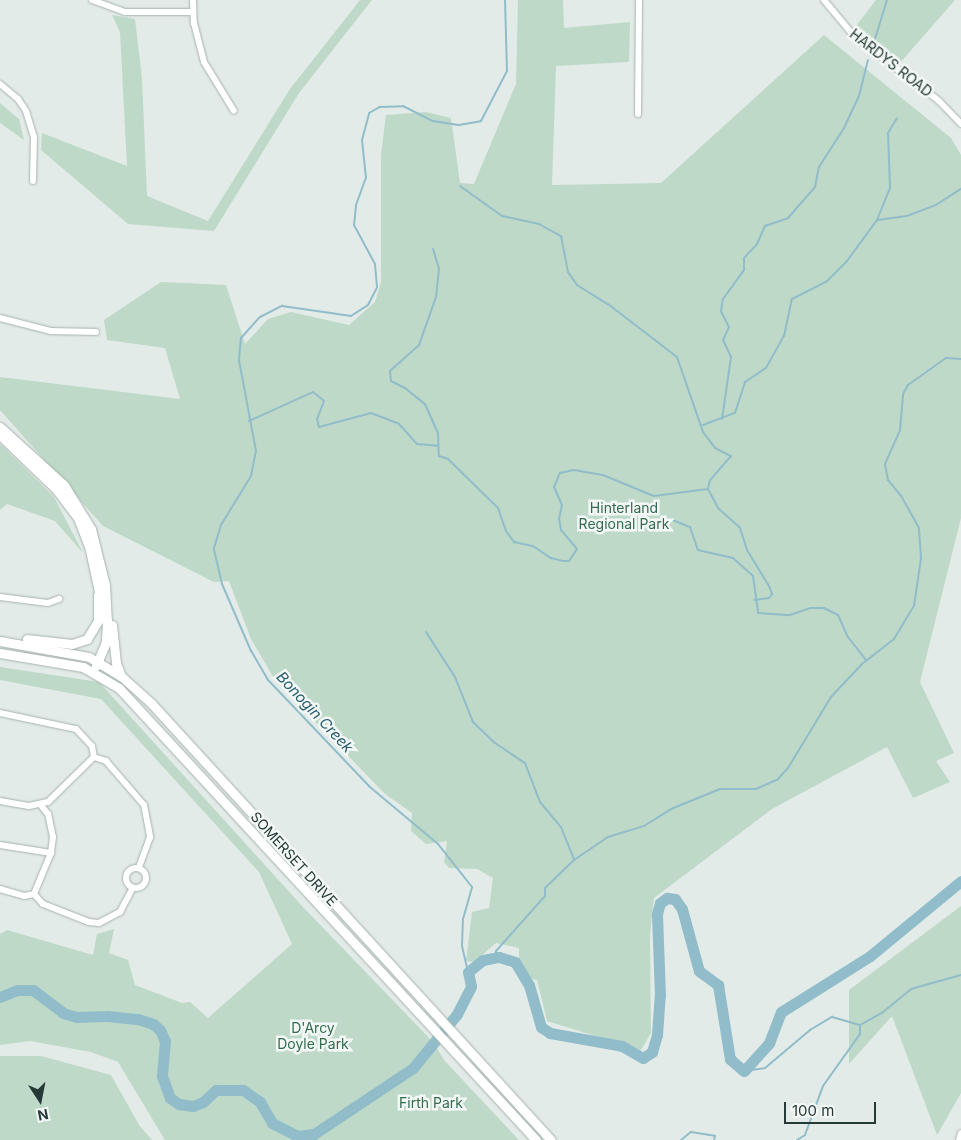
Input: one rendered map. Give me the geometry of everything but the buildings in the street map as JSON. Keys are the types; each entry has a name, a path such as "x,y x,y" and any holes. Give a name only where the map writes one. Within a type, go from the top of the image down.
{"main road":[{"path":"0,427 64,485 82,510 95,540 108,630 92,670"},
{"path":"0,435 67,502"},
{"path":"37,459 36,465 58,487 85,533 101,586 116,663 121,676"},
{"path":"13,642 27,639 72,644 87,640 98,621 101,586"},
{"name":"SOMERSET DRIVE","path":"0,641 63,650 97,661 121,676 151,703 551,1140"},
{"name":"SOMERSET DRIVE","path":"0,653 72,663 92,670 124,693 451,1050 536,1140"},
{"path":"288,871 297,862"}],"street":[{"path":"92,0 125,12 192,12"},
{"path":"193,0 192,12 206,68 234,112"},
{"path":"638,0 638,114"},
{"name":"HARDYS ROAD","path":"824,0 854,36 938,101 961,124"},
{"path":"0,84 18,98 26,111 34,137 34,181"},
{"path":"0,318 52,331 96,332"},
{"path":"0,596 48,603 59,599"},
{"path":"0,713 76,729 92,746 94,757"},
{"path":"0,801 40,804 48,802 94,757"},
{"path":"94,757 106,761 144,805 150,837 139,868"},
{"path":"34,894 51,853 53,837 48,814 40,804"},
{"path":"0,845 51,853"},
{"path":"132,888 127,883 126,876 130,870 139,868"},
{"path":"132,888 142,887 146,883 145,873 139,868"},
{"path":"34,894 43,904 89,922 100,923 120,912 132,888"},
{"path":"0,889 24,896 34,894"},
{"path":"959,1140 961,1133"}],"green space":[{"path":"360,0 372,0 299,93 214,231 128,224 41,150 42,133 127,166 120,32 112,15 135,19 142,79 147,196 208,221 290,89"},
{"name":"Hinterland Regional Park","path":"518,0 563,0 564,28 630,22 629,62 556,66 552,185 661,183 824,35 951,138 961,155 961,518 920,682 954,753 936,761 950,782 913,798 887,747 772,809 654,898 650,935 651,1033 641,1050 547,1021 537,980 519,977 519,948 496,943 474,962 466,961 472,912 489,908 493,878 477,869 449,868 444,862 447,841 426,844 411,831 412,813 385,794 275,680 251,639 229,581 214,582 103,526 0,410 0,377 180,399 165,348 107,340 104,320 161,282 226,285 245,344 268,319 291,312 349,325 375,302 381,282 381,155 386,115 426,112 451,118 460,183 474,184 516,84"},
{"path":"876,0 955,0 899,64 856,26"},
{"path":"0,103 19,119 24,140 0,123"},
{"path":"0,444 54,497 83,553 55,521 7,504 0,510"},
{"name":"D'Arcy Doyle Park","path":"0,667 99,682 303,907 434,1043 444,1060 519,1140 165,1140 118,1062 91,1052 30,1041 0,1045 0,934 7,930 93,955 97,934 114,929 109,953 128,960 135,985 182,1003 190,1002 208,1018 292,944 259,872 101,699 0,680"},
{"path":"961,906 961,1093 937,1135 892,1016 849,1064 849,990"},
{"path":"0,1056 41,1056 111,1075 139,1125 152,1140 0,1140"}],"waterway":[{"name":"Bonogin Creek","path":"468,972 462,946 463,919 472,887 438,844 369,786 268,680 251,651 222,584 214,548 221,525 251,476 256,451 239,360 241,338 260,317 282,306 351,316 368,305 377,287 375,264 354,225 356,205 366,178 362,140 369,113 380,107 403,106 433,121 459,125 481,121 507,71 505,0"},
{"path":"874,42 887,0"},
{"path":"722,419 731,357 723,340 729,327 721,311 723,299 744,270 744,258 757,244 765,226 788,218 815,187 819,167 844,128 859,96 868,60"},
{"path":"703,425 735,413 745,382 766,368 784,336 792,299 827,281 847,261 877,220 890,187 888,133 897,118"},
{"path":"460,186 502,216 539,224 561,236 568,272 577,285 608,304 677,357 703,432 715,448 731,456 710,480 708,489 718,508 740,528 747,550 769,586 772,594 769,598 754,600"},
{"path":"878,220 907,216 936,205 961,189"},
{"path":"433,249 439,269 436,297 419,345 390,371 391,381 405,388 425,404 438,433 439,456 448,459 498,508 506,531 514,542 533,546 551,558 569,561 577,549 561,530 559,519 562,505 554,487 560,473 574,470 603,475 654,496 708,489"},
{"path":"496,957 496,951 545,896 545,888 574,860 608,837 644,826 671,809 720,789 756,789 778,779 788,768 831,697 862,664 894,639 914,606 921,558 919,528 901,496 888,480 885,464 900,430 903,394 908,385 946,358 961,359"},
{"path":"249,421 313,392 324,401 317,419 319,427 371,413 399,424 417,444 438,446"},
{"path":"670,519 690,527 698,550 733,558 753,576 758,613 790,615 810,608 824,608 838,615 848,637 866,660"},
{"path":"426,632 455,677 473,722 495,743 525,763 540,802 561,827 574,860"},
{"path":"0,997 17,990 33,990 63,1013 76,1017 107,1016 138,1019 153,1024 160,1030 165,1041 162,1076 170,1098 179,1104 193,1106 203,1102 216,1090 243,1090 260,1102 272,1123 298,1136 314,1134 413,1068 457,1014 471,986 468,972 483,960 499,957 515,962 529,985 541,1027 550,1033 622,1046 643,1058 652,1052 657,1035 660,996 657,914 660,903 667,898 675,899 682,909 699,971 718,985 730,1059 744,1071 769,1043 781,1012 870,956 961,881"},
{"path":"744,1071 765,1068 810,1030 832,1017 860,1025 883,1012 911,989 961,975"},
{"path":"797,1140 805,1135 823,1086 860,1034 860,1025"},
{"path":"681,1140 691,1132 715,1136 714,1140"}],"park label":[{"name":"Firth Park","path":"431,1103"}]}
